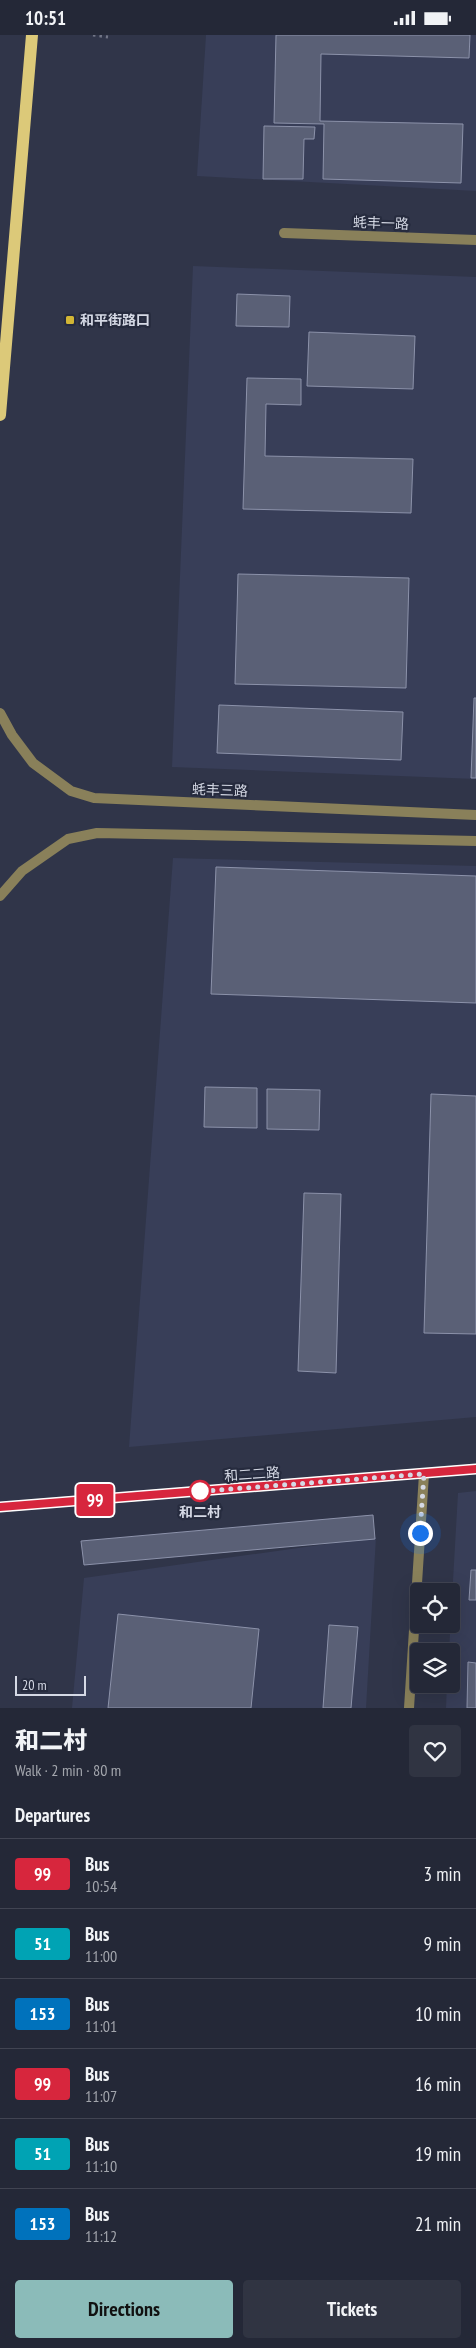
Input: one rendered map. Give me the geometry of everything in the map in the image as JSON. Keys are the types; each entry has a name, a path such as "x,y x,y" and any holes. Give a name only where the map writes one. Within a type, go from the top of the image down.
{"main road":[{"path":"0,415 32,35"}],"street":[{"name":"蚝丰一路","path":"284,233 476,241"},
{"name":"蚝丰三路","path":"0,713 12,735 33,763 70,791 94,797 476,815"},
{"path":"0,896 22,871 68,839 97,833 476,841"},
{"name":"和二二路","path":"0,1507 476,1469"},
{"path":"409,1708 424,1474"}],"path":[{"path":"93,36 108,37"}],"shaded area":[{"path":"206,35 476,35 476,191 197,176"},
{"path":"193,266 476,277 476,779 172,767"},
{"path":"173,858 476,866 476,1417 129,1447"},
{"path":"476,1491 476,1708 446,1708 447,1693 460,1693 460,1643 449,1643 450,1633 460,1633 460,1583 453,1583 458,1493"},
{"path":"376,1537 366,1708 72,1708 84,1578"}],"building":[{"path":"276,35 470,35 469,58 321,54 320,121 463,124 461,183 323,179 324,124 274,123"},
{"path":"264,126 315,127 314,139 304,139 303,179 263,179"},
{"path":"237,294 290,296 289,327 236,326"},
{"path":"309,332 415,336 413,389 307,386"},
{"path":"247,378 301,379 301,405 266,404 265,456 413,459 411,513 243,509"},
{"path":"238,574 409,578 406,688 235,684"},
{"path":"474,698 476,698 476,778 471,778"},
{"path":"219,705 403,712 401,760 217,753"},
{"path":"216,867 476,876 476,1003 211,994"},
{"path":"205,1087 257,1088 257,1128 204,1127"},
{"path":"267,1089 320,1090 319,1130 267,1129"},
{"path":"431,1094 476,1096 476,1334 424,1333"},
{"path":"304,1193 341,1194 336,1373 298,1371"},
{"path":"373,1515 375,1539 84,1565 81,1541"},
{"path":"471,1570 476,1570 476,1600 469,1600"},
{"path":"118,1614 259,1629 251,1708 108,1708"},
{"path":"329,1625 358,1627 351,1708 323,1708"},
{"path":"468,1662 476,1663 476,1708 467,1708"}],"bus line":[{"name":"99","path":"0,1507 476,1469"}],"place":[{"name":"和平街路口","path":"70,320"},
{"name":"和二村","path":"200,1491"}],"route":[{"path":"200,1491 193,1492 424,1474 420,1533"}]}
